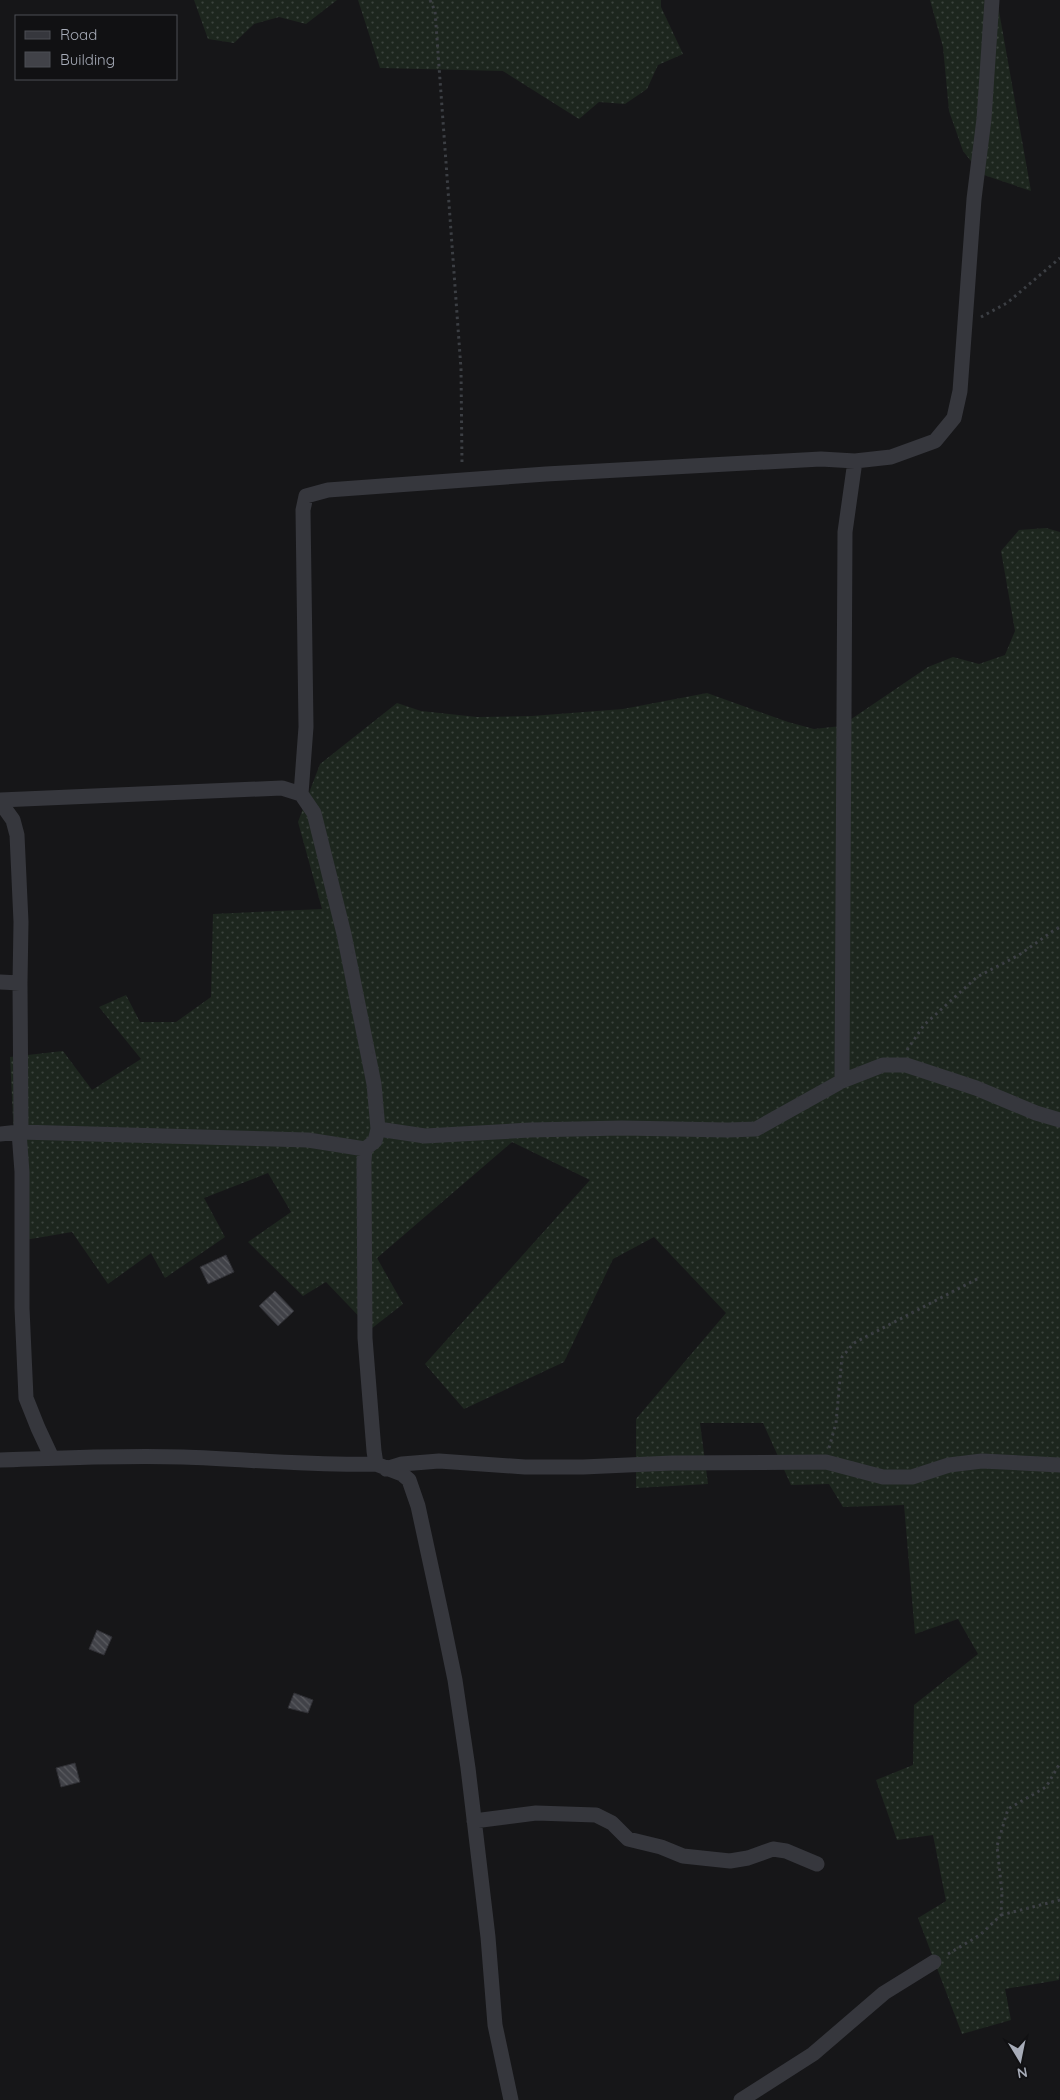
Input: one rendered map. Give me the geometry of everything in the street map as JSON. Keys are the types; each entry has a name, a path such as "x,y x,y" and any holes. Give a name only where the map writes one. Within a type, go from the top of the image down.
{"street":[{"path":"0,1134 19,1132 308,1140 365,1149 375,1141 378,1129 374,1084 344,934 314,813 302,794 306,727 303,510 306,496 328,490 462,480 821,459 854,461 892,457 934,441 954,418 960,391 974,199 984,119 992,0"},
{"path":"842,1081 844,532 854,461"},
{"path":"0,801 282,788 302,794"},
{"path":"0,801 13,820 17,835 21,922 21,1121 19,1132 22,1172 22,1308 26,1398 52,1458"},
{"path":"0,982 20,983"},
{"path":"378,1129 425,1136 604,1128 756,1129 842,1081 884,1065 906,1065 976,1088 1036,1113 1060,1120"},
{"path":"365,1149 366,1338 381,1467"},
{"path":"0,1460 180,1457 381,1467 438,1461 545,1467 672,1463 826,1462 883,1477 912,1477 949,1465 982,1461 1060,1464"},
{"path":"381,1467 402,1474 409,1480 418,1506 455,1680 488,1937 495,2025 511,2100"},
{"path":"474,1821 536,1813 596,1815 612,1823 628,1839 661,1847 683,1856 730,1861 748,1858 773,1849 786,1851 817,1864"},
{"path":"741,2100 813,2054 884,1993 934,1962"}],"path":[{"path":"430,0 435,11 461,369 462,480"},
{"path":"965,326 1007,303 1060,258"},
{"path":"896,1065 924,1025 977,977 1019,956 1053,930 1060,928"},
{"path":"826,1462 836,1423 842,1357 854,1342 979,1278"},
{"path":"1001,1915 1002,1893 997,1846 1008,1809 1046,1787 1060,1764"},
{"path":"934,1962 980,1935 1001,1915 1060,1900"}],"shaded area":[{"path":"194,0 337,0 306,24 279,17 254,24 234,43 208,39"},
{"path":"358,0 661,0 661,7 683,54 658,65 647,89 625,104 599,102 579,119 503,71 380,68"},
{"path":"930,0 997,0 1031,191 981,174 963,151 949,111 943,47"},
{"path":"1046,528 1060,532 1060,1971 1059,1980 1005,1989 1011,2020 962,2034 918,1918 946,1901 933,1835 897,1840 876,1780 913,1765 914,1705 978,1654 958,1619 915,1634 904,1505 843,1507 829,1484 791,1485 763,1423 700,1423 708,1484 636,1488 636,1419 726,1313 654,1237 613,1259 564,1362 464,1409 425,1364 590,1180 512,1142 377,1258 403,1304 371,1329 326,1282 303,1296 248,1242 291,1212 268,1173 204,1198 225,1237 165,1278 151,1253 108,1284 72,1232 19,1241 10,1057 63,1051 92,1090 141,1059 99,1007 126,995 140,1022 176,1022 211,997 213,914 322,909 298,822 320,764 397,703 421,711 477,717 532,716 623,709 707,693 788,722 814,729 841,726 928,667 953,657 979,664 1005,655 1015,631 1001,551 1019,530"}],"building":[{"path":"226,1255 234,1272 208,1284 200,1267"},
{"path":"275,1291 294,1311 278,1326 259,1306"},
{"path":"97,1630 112,1637 104,1655 89,1649"},
{"path":"294,1693 313,1700 308,1713 288,1708"},
{"path":"75,1763 80,1782 61,1787 56,1768"}]}
